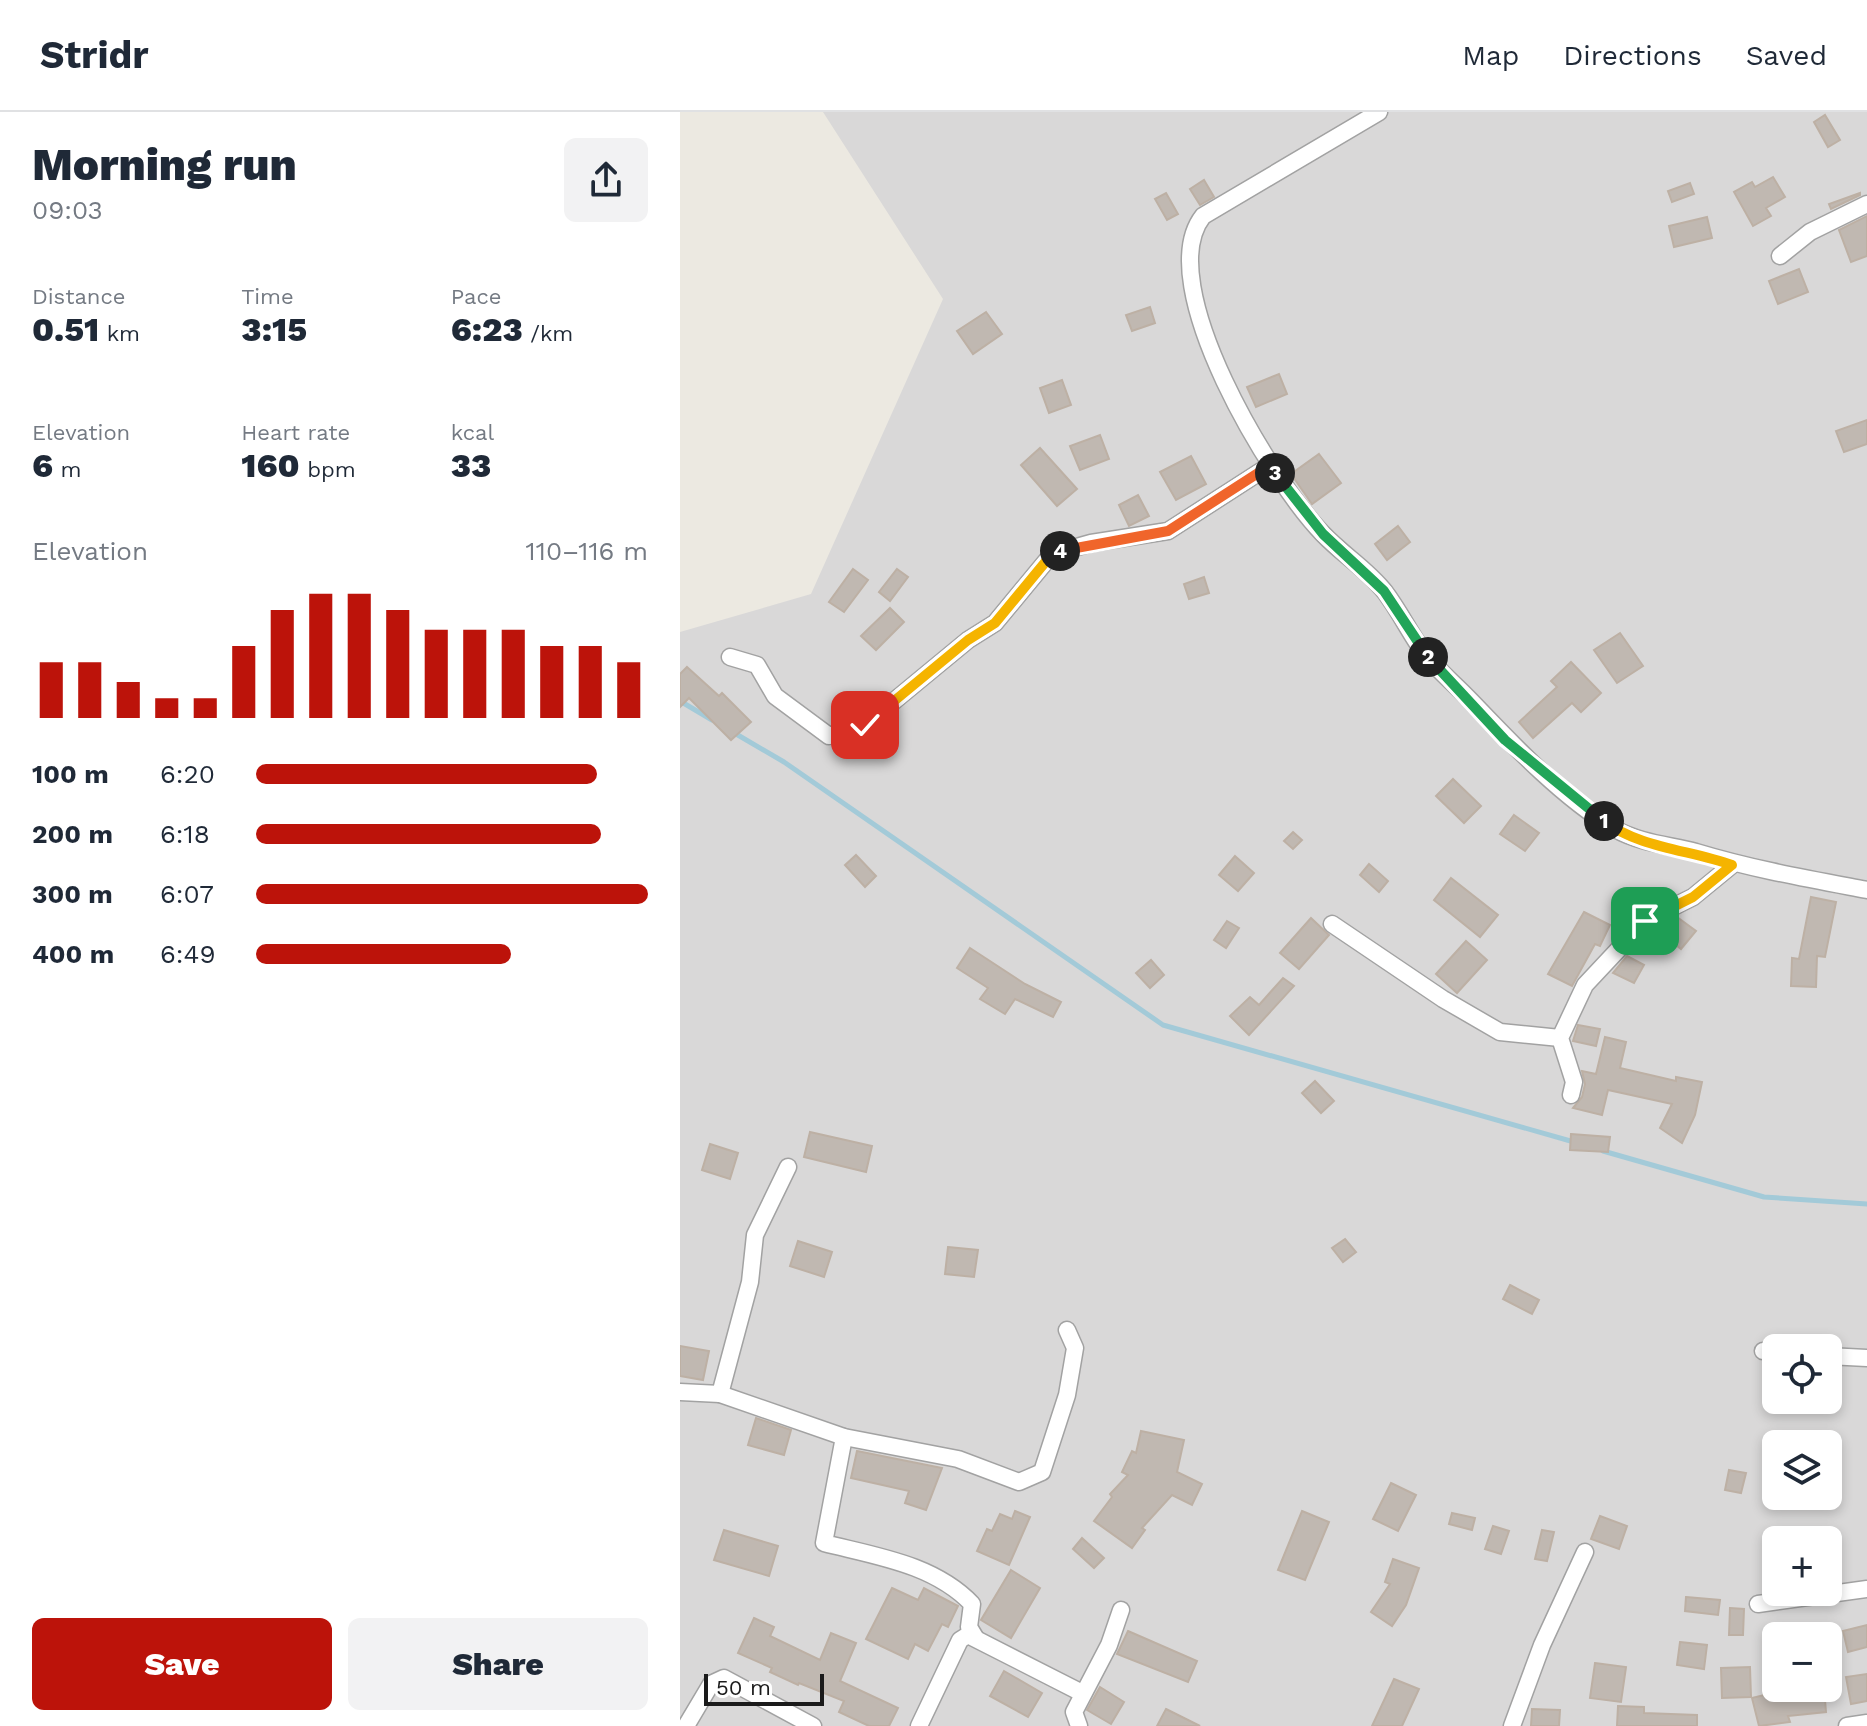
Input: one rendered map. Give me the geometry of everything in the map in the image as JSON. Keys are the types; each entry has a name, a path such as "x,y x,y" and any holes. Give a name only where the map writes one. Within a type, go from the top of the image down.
{"street":[{"path":"1379,112 1203,216 1192,235 1190,244 1197,301 1216,362 1230,397 1269,466 1323,534 1384,591 1427,657 1505,740 1612,827 1634,839 1697,853 1732,865 1867,890"},
{"path":"1780,256 1810,232 1867,204"},
{"path":"730,657 757,665 775,696 829,736 865,725 968,640 995,623 1052,554 1091,543 1168,531 1269,466"},
{"path":"1571,1095 1574,1082 1560,1038 1585,985 1645,921 1693,897 1732,865"},
{"path":"1332,924 1443,999 1500,1032 1560,1038"},
{"path":"720,1394 750,1282 755,1235 788,1167"},
{"path":"680,1392 720,1394 844,1437 958,1459 1019,1482 1042,1472 1067,1395 1075,1348 1067,1330"},
{"path":"1842,1357 1867,1358"},
{"path":"844,1437 824,1543 914,1566 960,1592 972,1604 969,1627 975,1637"},
{"path":"1512,1726 1542,1645 1585,1552"},
{"path":"1758,1604 1867,1589"},
{"path":"1064,1726 1076,1719 1082,1693 1109,1645 1121,1610"},
{"path":"919,1726 960,1640 968,1635 1082,1693"},
{"path":"686,1726 711,1684 724,1678 813,1726"},
{"path":"1847,1726 1867,1723"}],"shaded area":[{"path":"823,112 1867,112 1867,1726 680,1726 680,632 811,594 943,299"}],"building":[{"path":"1825,115 1840,140 1828,147 1814,122"},
{"path":"1773,177 1785,197 1766,208 1771,216 1753,226 1734,192 1752,182 1755,187"},
{"path":"1204,180 1214,197 1200,205 1190,189"},
{"path":"1690,183 1694,194 1672,202 1668,191"},
{"path":"1166,193 1178,214 1167,220 1155,199"},
{"path":"1860,195 1831,209 1829,204"},
{"path":"1867,216 1867,256 1851,262 1839,230"},
{"path":"1707,217 1712,238 1674,247 1669,226"},
{"path":"1799,269 1808,292 1778,304 1769,281"},
{"path":"1150,307 1155,323 1132,331 1126,315"},
{"path":"986,312 1002,334 973,354 957,331"},
{"path":"1279,374 1287,394 1256,407 1247,387"},
{"path":"1062,380 1071,405 1049,413 1040,388"},
{"path":"1867,420 1867,444 1844,452 1836,431"},
{"path":"1100,435 1109,459 1080,470 1070,446"},
{"path":"1040,448 1077,489 1057,506 1021,465"},
{"path":"1319,454 1341,483 1312,504 1291,474"},
{"path":"1191,456 1206,484 1176,500 1160,472"},
{"path":"1138,495 1149,516 1129,526 1119,505"},
{"path":"1398,526 1410,542 1387,560 1375,544"},
{"path":"853,569 868,580 844,612 829,602"},
{"path":"897,569 908,577 890,601 879,592"},
{"path":"1204,577 1209,593 1189,599 1184,584"},
{"path":"890,608 904,622 876,650 861,636"},
{"path":"1620,633 1643,666 1617,683 1594,650"},
{"path":"1571,662 1601,693 1581,712 1572,703 1533,738 1519,722 1557,687 1551,681"},
{"path":"687,667 719,696 722,693 751,722 731,740 689,698 680,707 680,674"},
{"path":"1453,779 1481,806 1464,823 1436,796"},
{"path":"1514,815 1539,833 1525,851 1500,834"},
{"path":"1293,832 1302,840 1293,849 1284,841"},
{"path":"856,855 876,876 865,887 845,865"},
{"path":"1235,856 1254,873 1238,891 1219,875"},
{"path":"1369,864 1388,881 1379,892 1360,875"},
{"path":"1451,878 1498,915 1480,937 1434,900"},
{"path":"1811,897 1836,902 1825,957 1817,956 1816,987 1791,986 1792,958 1799,959"},
{"path":"1584,912 1610,925 1600,946 1595,944 1572,986 1548,974"},
{"path":"1677,917 1696,931 1681,949 1660,932"},
{"path":"1311,918 1329,935 1299,969 1280,953"},
{"path":"1227,921 1239,928 1226,948 1214,940"},
{"path":"1466,941 1487,960 1457,993 1436,974"},
{"path":"970,948 1025,984 1061,1002 1053,1017 1015,999 1005,1014 980,999 988,988 957,968"},
{"path":"1627,956 1644,965 1634,983 1613,973"},
{"path":"1151,960 1164,975 1150,988 1136,973"},
{"path":"1283,978 1294,986 1249,1035 1230,1016 1250,997 1259,1005"},
{"path":"1578,1025 1600,1029 1596,1046 1573,1041"},
{"path":"1605,1037 1626,1042 1620,1068 1676,1081 1676,1077 1702,1082 1695,1115 1682,1143 1660,1128 1672,1104 1608,1090 1602,1115 1573,1108 1582,1097 1585,1084 1582,1071 1596,1074"},
{"path":"1315,1081 1334,1101 1321,1113 1302,1093"},
{"path":"810,1132 872,1146 866,1172 804,1157"},
{"path":"1571,1134 1610,1137 1608,1152 1570,1150"},
{"path":"710,1144 738,1153 730,1179 702,1170"},
{"path":"1345,1239 1356,1252 1343,1262 1332,1248"},
{"path":"798,1241 832,1252 824,1277 790,1266"},
{"path":"948,1247 978,1250 974,1277 945,1274"},
{"path":"1510,1285 1539,1300 1532,1314 1503,1299"},
{"path":"680,1346 709,1351 703,1380 680,1376"},
{"path":"756,1418 791,1430 784,1455 748,1445"},
{"path":"1141,1431 1184,1440 1177,1472 1202,1484 1192,1505 1172,1495 1142,1528 1145,1530 1132,1548 1094,1521 1112,1497 1110,1494 1128,1475 1122,1472 1132,1451 1136,1453"},
{"path":"857,1451 942,1468 926,1510 905,1503 909,1491 851,1478"},
{"path":"1729,1470 1746,1473 1741,1493 1725,1490"},
{"path":"1391,1483 1416,1495 1398,1531 1373,1519"},
{"path":"1015,1511 1030,1517 1009,1565 977,1551 987,1529 992,1531 1000,1514 1012,1519"},
{"path":"1302,1511 1329,1522 1305,1580 1278,1570"},
{"path":"1452,1513 1475,1518 1472,1530 1449,1524"},
{"path":"1600,1516 1627,1526 1619,1549 1591,1539"},
{"path":"1493,1526 1509,1531 1501,1554 1485,1549"},
{"path":"724,1530 778,1546 769,1576 714,1560"},
{"path":"1542,1530 1554,1532 1547,1561 1535,1559"},
{"path":"1082,1538 1104,1558 1094,1568 1073,1549"},
{"path":"1393,1559 1419,1568 1406,1605 1392,1626 1371,1612 1390,1584 1385,1582"},
{"path":"1011,1570 1040,1588 1011,1638 981,1620"},
{"path":"892,1588 918,1600 924,1588 958,1606 948,1627 942,1624 928,1651 915,1644 908,1659 866,1639"},
{"path":"1686,1597 1720,1600 1718,1615 1685,1611"},
{"path":"1730,1608 1744,1609 1743,1635 1729,1635"},
{"path":"754,1618 774,1627 770,1636 820,1660 831,1633 856,1643 840,1681 898,1708 889,1726 869,1726 839,1712 844,1701 798,1685 770,1672 772,1668 738,1653"},
{"path":"1867,1625 1867,1647 1848,1652 1843,1631"},
{"path":"1128,1631 1197,1661 1188,1682 1117,1654"},
{"path":"1680,1642 1707,1645 1704,1669 1677,1665"},
{"path":"1595,1663 1626,1667 1621,1702 1590,1698"},
{"path":"1750,1667 1751,1697 1722,1698 1721,1668"},
{"path":"1004,1671 1042,1693 1028,1717 990,1696"},
{"path":"1867,1674 1867,1701 1851,1704 1846,1677"},
{"path":"1394,1679 1419,1689 1402,1726 1372,1726"},
{"path":"1100,1687 1124,1702 1111,1724 1087,1710"},
{"path":"1762,1696 1762,1702 1825,1702 1826,1712 1788,1716 1790,1722 1759,1726 1752,1698"},
{"path":"1618,1706 1644,1707 1644,1713 1697,1715 1697,1726 1617,1726"},
{"path":"1166,1709 1200,1726 1157,1726"},
{"path":"1532,1709 1560,1710 1559,1726 1531,1726"}],"waterway":[{"path":"680,701 712,720"},
{"path":"731,731 784,762 1163,1025 1574,1142"},
{"path":"1603,1151 1764,1197 1867,1204"}],"route":[{"path":"865,725 968,640 995,623 1052,554 1091,543 1168,531 1269,466 1323,534 1364,569 1384,591 1427,657 1473,702 1505,740 1612,827 1634,839 1697,853 1732,865 1693,897 1645,921"}]}
